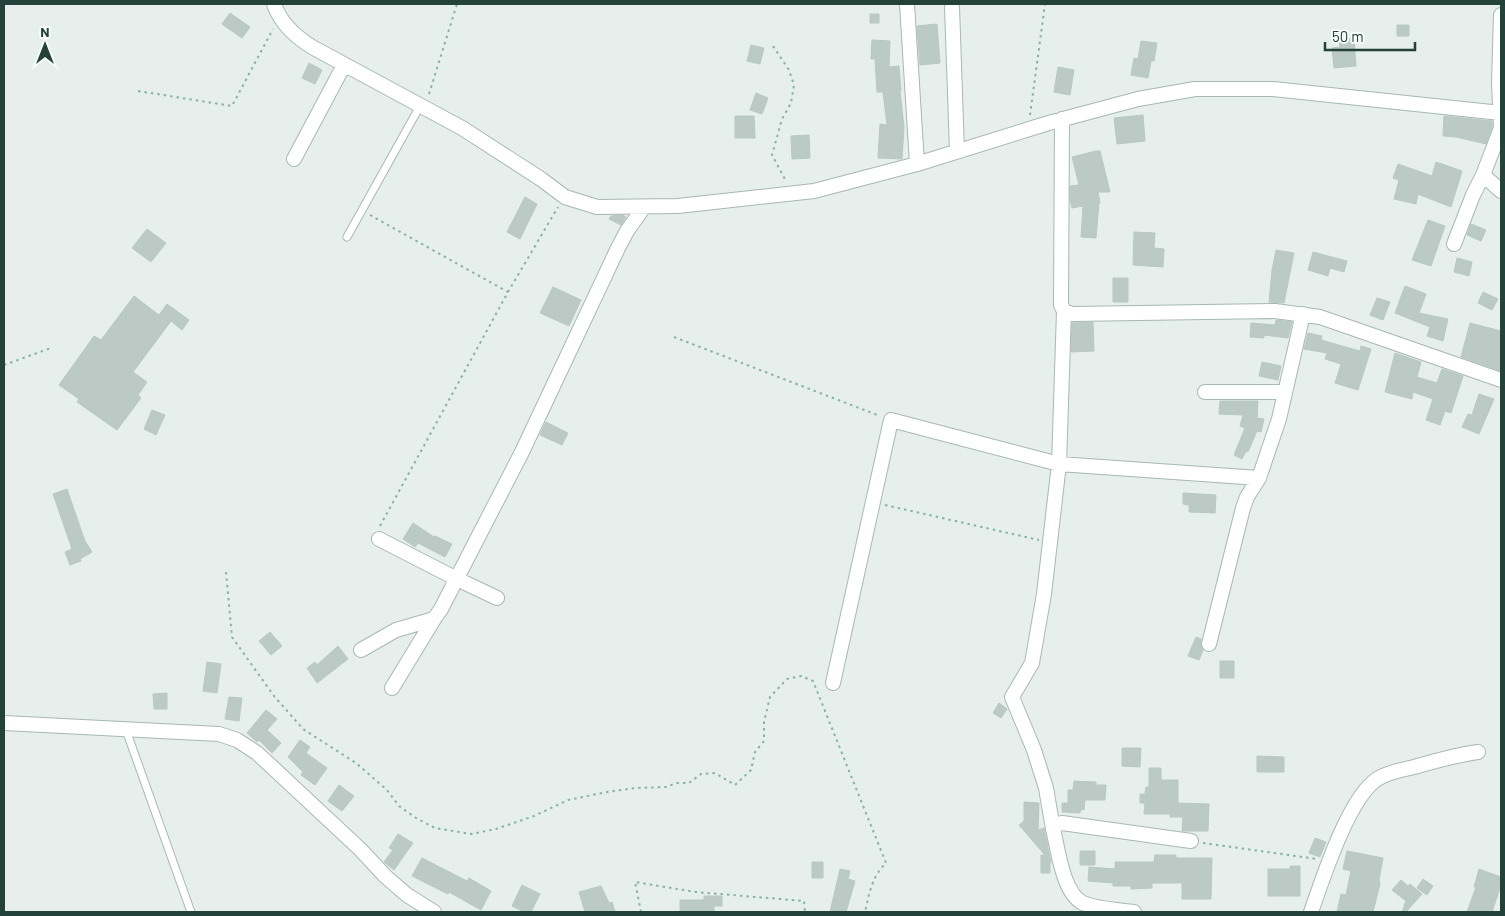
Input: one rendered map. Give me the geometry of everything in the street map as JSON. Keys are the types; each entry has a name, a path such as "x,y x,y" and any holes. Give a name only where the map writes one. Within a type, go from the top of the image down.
{"street":[{"path":"907,4 917,164"},
{"path":"952,7 957,151"},
{"path":"277,10 298,38 312,47 462,128 541,179 565,197 597,207 678,206 814,191 917,164 1062,119 1138,98 1195,89 1272,89 1501,113"},
{"path":"1454,244 1501,128 1499,83 1501,15"},
{"path":"294,159 344,64"},
{"path":"1062,119 1061,305 1064,311 1059,464 1044,594 1032,662 1012,697 1034,750 1046,788 1053,828 1068,888 1075,898 1084,904 1134,912"},
{"path":"1483,175 1501,191"},
{"path":"392,688 441,609 522,452 618,248 627,231 644,207"},
{"path":"1064,311 1072,314 1275,311 1303,314 1320,317 1501,380"},
{"path":"1209,644 1242,508 1259,478 1279,419 1303,314"},
{"path":"1204,392 1285,392"},
{"path":"833,683 891,420 1059,464 1259,478"},
{"path":"380,539 497,598"},
{"path":"361,650 396,630 434,619"},
{"path":"4,724 219,734 237,740 263,758 361,850 385,876 431,912"},
{"path":"1311,912 1329,860 1357,802 1376,780 1395,772 1462,754 1478,752"},
{"path":"1053,828 1056,824 1062,823 1191,841"}],"lane":[{"path":"347,237 422,107"},
{"path":"126,730 191,912"}],"path":[{"path":"422,107 457,4"},
{"path":"1028,130 1045,4"},
{"path":"138,91 232,106 277,10"},
{"path":"773,46 789,70 794,85 791,103 782,119 772,155 783,174 790,194"},
{"path":"380,539 378,532 380,526 508,292 565,197"},
{"path":"362,210 508,292"},
{"path":"674,338 891,420"},
{"path":"4,365 51,348"},
{"path":"873,502 1050,543"},
{"path":"226,572 232,638 274,696 303,729 356,763 387,790 399,806 435,828 470,834 496,830 534,816 568,800 635,788 666,787 676,783 689,783 701,774 715,773 735,785 751,770 755,752 764,741 764,722 770,697 787,679 801,676 813,681 886,863 880,869 873,882 865,912"},
{"path":"1191,841 1329,860"},
{"path":"640,912 635,882 696,892 804,901 805,912"}],"building":[{"path":"230,13 250,27 242,38 222,24"},
{"path":"870,14 879,14 879,23 870,23"},
{"path":"937,24 940,63 920,65 917,26"},
{"path":"1397,25 1409,25 1409,36 1397,36"},
{"path":"1354,38 1356,66 1334,68 1332,48 1340,47 1339,40"},
{"path":"872,40 890,41 889,67 899,66 904,127 902,159 878,158 880,124 887,125 883,92 877,92 875,59 871,59"},
{"path":"1141,41 1157,43 1154,61 1151,61 1148,78 1131,75 1134,58 1138,59"},
{"path":"751,45 764,48 760,64 747,61"},
{"path":"309,63 322,70 315,84 302,78"},
{"path":"1058,67 1074,70 1070,95 1054,92"},
{"path":"756,93 768,98 762,114 750,110"},
{"path":"1143,115 1145,141 1117,144 1114,118"},
{"path":"735,116 754,116 755,138 735,138"},
{"path":"1444,116 1492,121 1492,127 1486,144 1443,136"},
{"path":"809,135 810,158 792,159 791,136"},
{"path":"1100,151 1110,192 1098,192 1100,203 1096,238 1081,237 1083,206 1072,208 1070,200 1070,186 1079,185 1072,157"},
{"path":"1436,162 1462,171 1451,207 1418,194 1416,204 1394,199 1399,180 1393,178 1398,164 1432,176"},
{"path":"525,197 537,204 520,239 507,232"},
{"path":"622,215 626,217 621,225 609,219 611,216"},
{"path":"1428,220 1445,226 1431,266 1412,260"},
{"path":"1471,224 1486,230 1481,241 1467,235"},
{"path":"147,229 166,243 151,262 132,248"},
{"path":"1134,232 1155,233 1154,248 1164,249 1163,267 1133,265"},
{"path":"1276,250 1294,253 1284,303 1269,302"},
{"path":"1313,252 1347,261 1344,272 1330,268 1328,276 1308,270"},
{"path":"1457,258 1472,262 1469,276 1454,272"},
{"path":"1113,278 1128,278 1128,302 1113,302"},
{"path":"1405,286 1426,294 1419,313 1448,319 1443,341 1427,336 1430,327 1395,313"},
{"path":"553,287 581,300 569,326 540,313"},
{"path":"1483,292 1498,299 1492,310 1478,303"},
{"path":"134,296 159,315 167,304 189,320 182,330 171,321 133,372 147,382 138,395 141,398 117,430 77,402 79,399 59,385 94,336 101,340"},
{"path":"1377,298 1390,302 1383,320 1370,315"},
{"path":"1276,320 1292,322 1288,338 1264,335 1264,338 1250,337 1251,323 1275,325"},
{"path":"1093,322 1094,351 1071,352 1072,323"},
{"path":"1470,323 1501,331 1501,371 1461,357"},
{"path":"1308,333 1322,336 1321,340 1360,351 1361,346 1371,349 1358,390 1335,383 1341,364 1325,359 1327,353 1304,349"},
{"path":"1395,353 1421,362 1417,377 1437,383 1442,369 1463,376 1451,413 1445,411 1440,425 1426,420 1433,399 1413,392 1412,399 1385,392"},
{"path":"1262,362 1281,366 1278,380 1259,376"},
{"path":"1479,394 1494,399 1479,434 1462,427 1468,414 1472,415"},
{"path":"1220,401 1258,401 1257,418 1264,419 1261,432 1257,431 1248,452 1246,451 1242,459 1234,455 1245,428 1240,426 1243,415 1219,414"},
{"path":"152,410 165,415 156,435 144,429"},
{"path":"546,422 568,433 562,445 540,435"},
{"path":"67,489 85,541 92,552 80,559 81,561 70,565 65,552 72,549 53,494"},
{"path":"1183,493 1216,495 1215,513 1189,512 1189,505 1183,504"},
{"path":"413,523 434,537 452,544 445,557 418,543 415,547 403,539"},
{"path":"270,632 282,646 271,655 259,641"},
{"path":"1196,637 1201,639 1203,650 1199,660 1188,656"},
{"path":"338,646 348,659 317,683 307,668 315,662 317,665"},
{"path":"1220,661 1234,661 1234,678 1220,678"},
{"path":"207,662 221,664 217,693 203,691"},
{"path":"167,693 167,709 154,709 153,694"},
{"path":"229,697 242,698 239,721 225,719"},
{"path":"999,703 1007,709 1001,718 993,713"},
{"path":"266,710 277,719 267,730 281,743 272,753 259,740 257,742 247,733"},
{"path":"300,740 310,747 306,753 327,768 315,785 301,775 303,772 288,757"},
{"path":"1122,748 1141,748 1140,767 1122,766"},
{"path":"1257,756 1284,757 1284,772 1257,772"},
{"path":"1149,768 1161,768 1161,780 1178,780 1178,803 1209,804 1208,831 1182,831 1183,817 1170,817 1170,814 1144,814 1145,803 1140,803 1140,794 1145,794 1146,787 1149,787"},
{"path":"1074,781 1096,782 1096,785 1106,785 1105,800 1085,800 1084,810 1081,809 1080,813 1062,812 1062,803 1068,803 1068,790 1073,790"},
{"path":"339,785 354,796 342,811 328,801"},
{"path":"1024,802 1039,803 1038,830 1044,828 1051,863 1050,873 1041,873 1041,855 1045,855 1019,825 1024,821"},
{"path":"398,834 413,843 394,870 384,862 393,850 389,848"},
{"path":"1315,838 1326,842 1320,857 1309,853"},
{"path":"1080,851 1095,851 1095,865 1080,865"},
{"path":"1347,851 1383,858 1380,884 1373,912 1337,912 1341,894 1346,895 1351,871 1343,869"},
{"path":"1155,855 1176,855 1176,858 1212,858 1211,899 1182,899 1182,883 1152,883 1152,888 1131,889 1131,886 1113,886 1113,883 1088,881 1089,867 1115,869 1115,862 1154,862"},
{"path":"422,858 467,881 469,878 491,891 481,910 449,892 448,894 412,876"},
{"path":"812,862 823,862 823,878 812,878"},
{"path":"1290,866 1300,866 1300,896 1268,896 1268,869 1290,869"},
{"path":"840,869 850,871 848,879 855,881 846,912 830,912"},
{"path":"1479,869 1501,877 1501,885 1492,912 1467,912 1476,887 1474,887"},
{"path":"1423,879 1433,886 1427,895 1417,888"},
{"path":"1401,880 1408,886 1410,884 1422,894 1406,912 1402,912 1406,901 1392,890"},
{"path":"522,885 540,894 531,912 524,912 512,906"},
{"path":"601,886 609,903 612,902 615,912 585,912 579,892"},
{"path":"704,896 722,896 722,906 714,906 714,912 680,912 680,900 704,900"}]}
